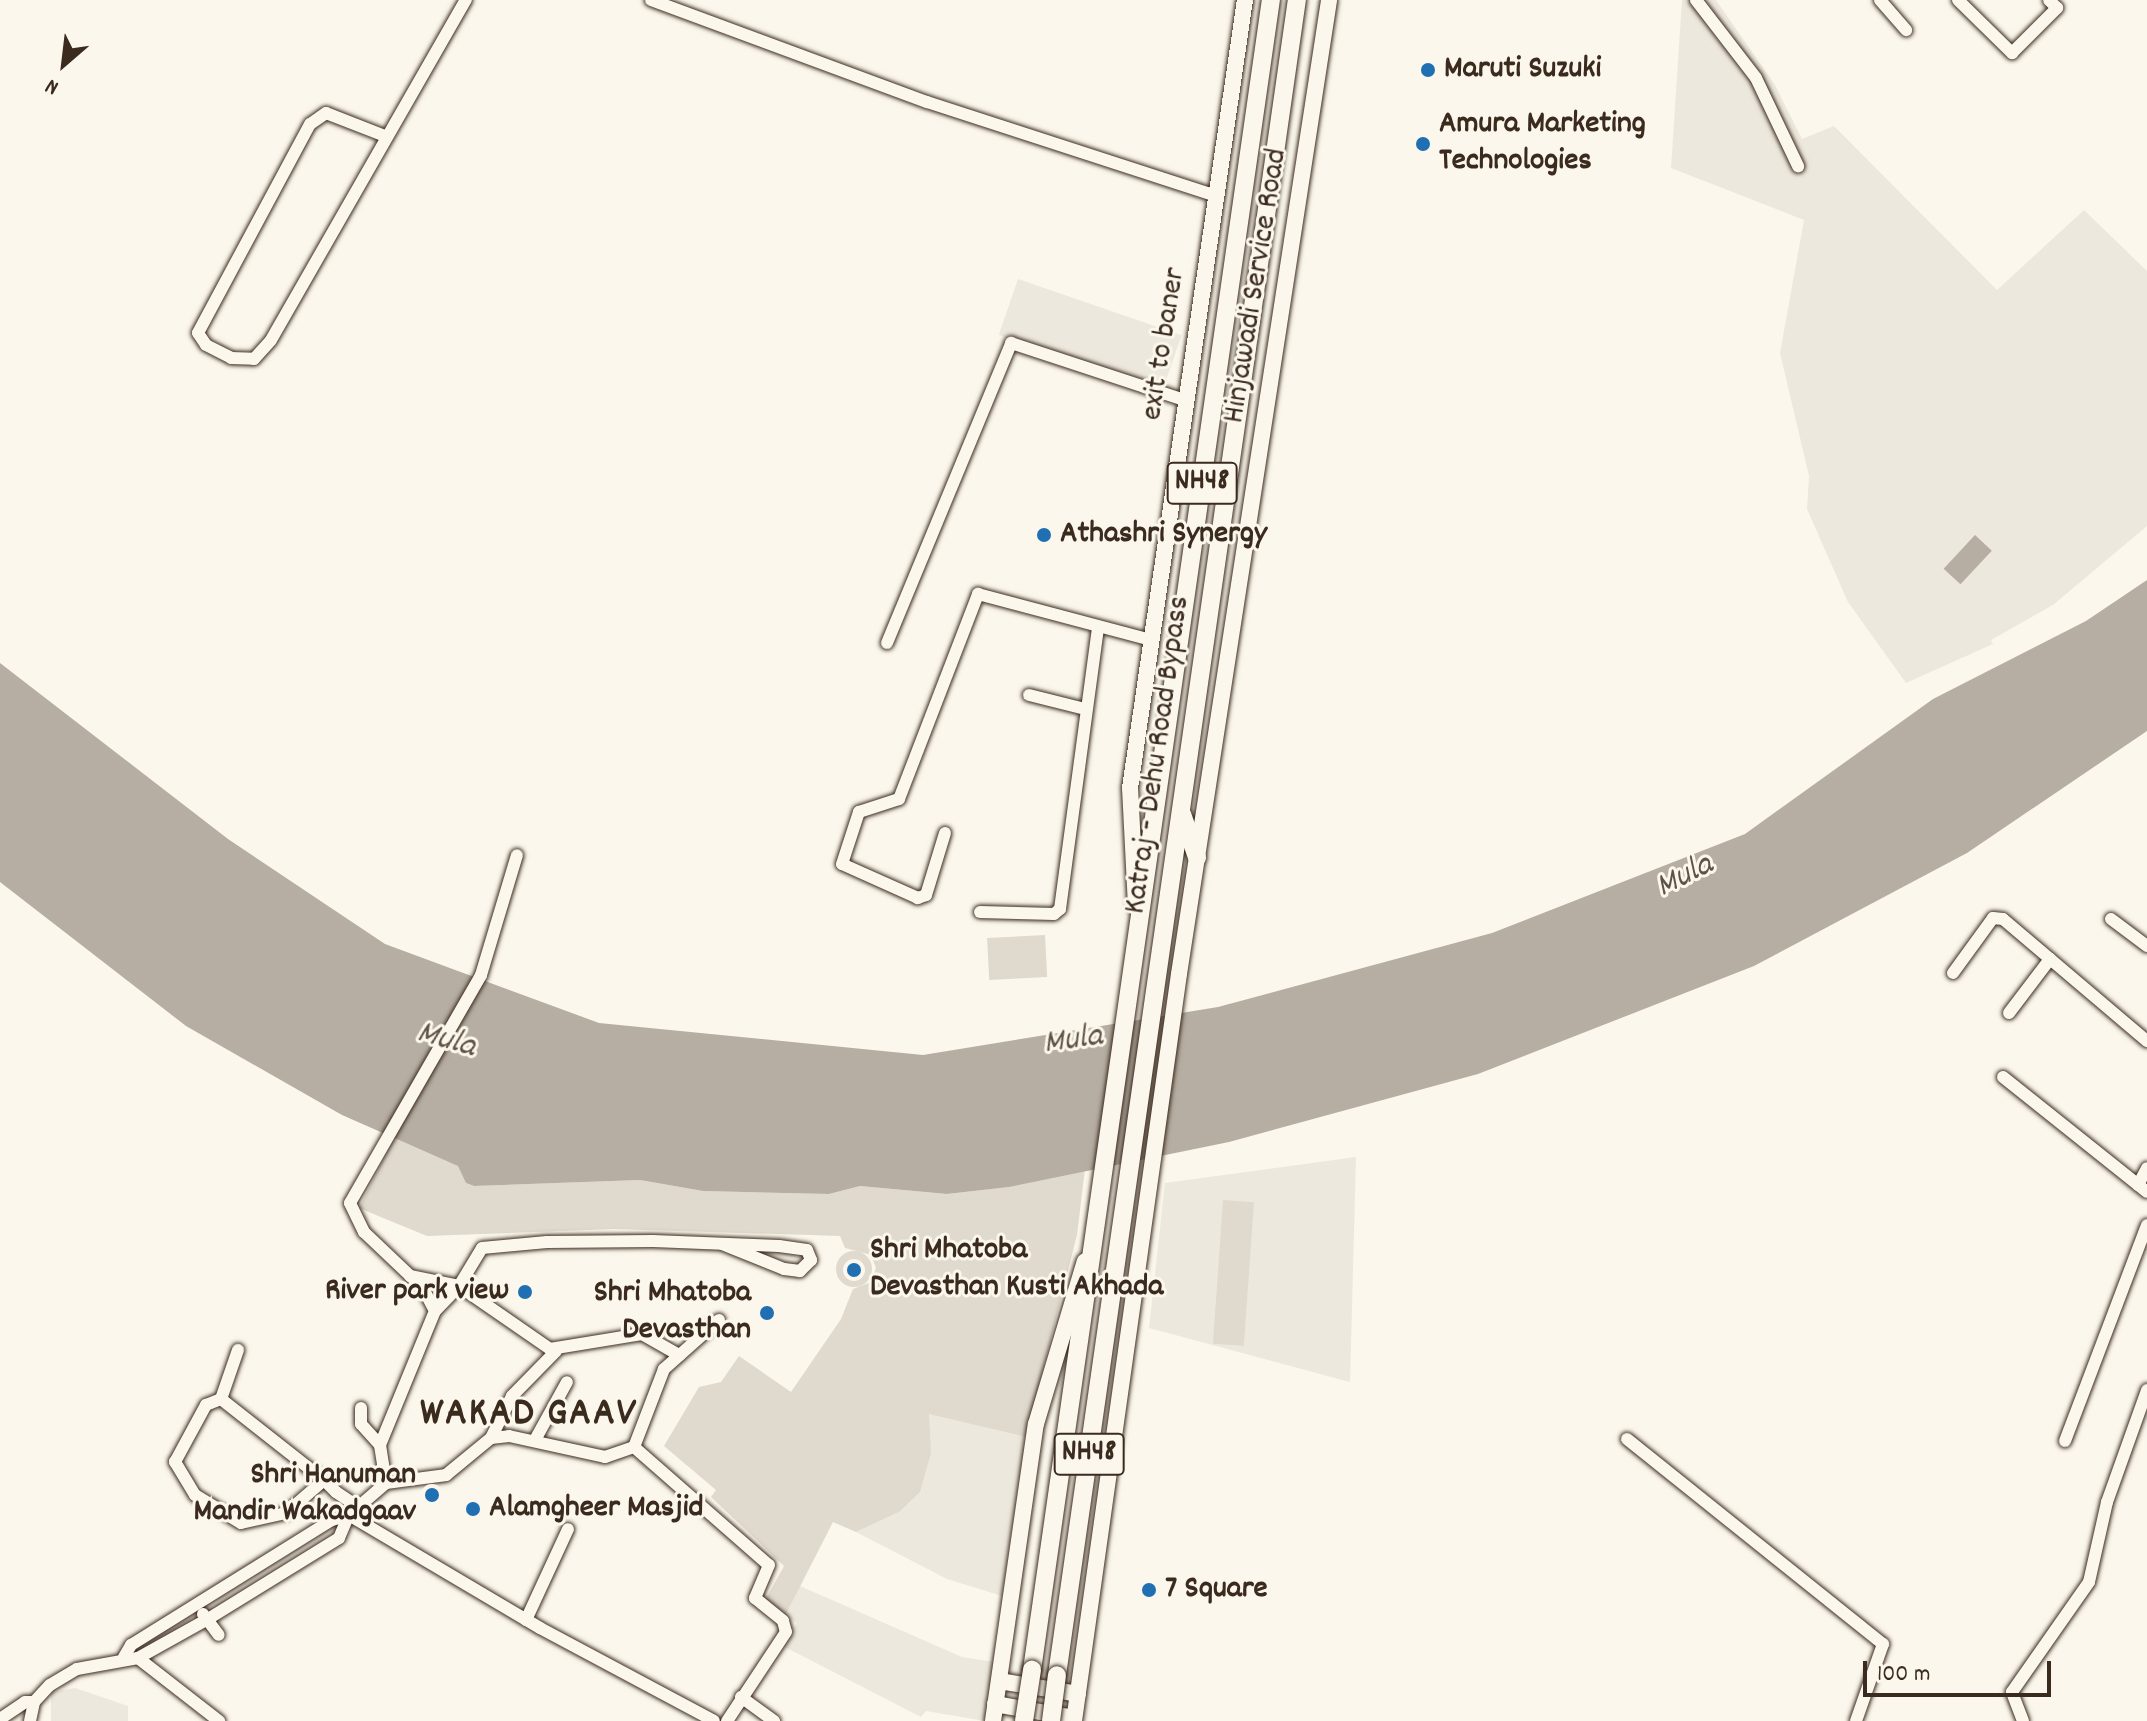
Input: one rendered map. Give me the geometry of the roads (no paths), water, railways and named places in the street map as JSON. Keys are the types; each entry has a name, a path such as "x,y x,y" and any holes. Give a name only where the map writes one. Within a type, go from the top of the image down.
{"highway":[{"name":"Katraj - Dehu Road Bypass","path":"1094,1234 1271,0"},
{"name":"Katraj - Dehu Road Bypass","path":"1051,1721 1297,0"},
{"path":"1181,811 1197,857"},
{"name":"NH48","path":"1024,1721 1094,1234"}],"main road":[{"name":"exit to baner","path":"1137,935 1130,788 1184,400 1245,0"},
{"name":"Hinjawadi Service Road","path":"1074,1719 1179,974 1329,0"},
{"path":"1074,1719 994,1713 1036,1424 1094,1234"},
{"path":"999,1681 1078,1694"}],"street":[{"path":"385,136 326,113 310,124 198,333 206,345 231,358 254,359 271,340 385,136 466,0"},
{"path":"651,0 927,102 1216,196"},
{"path":"1696,0 1756,78 1798,166"},
{"path":"1880,0 1906,30"},
{"path":"1958,0 2012,53 2057,8 2049,0"},
{"path":"887,643 1011,343 1184,400"},
{"path":"945,833 926,895 918,898 842,864 859,812 899,799 973,600 983,594 1151,640"},
{"path":"980,912 1054,914 1060,909 1098,627"},
{"path":"1029,695 1085,709"},
{"path":"435,1311 434,1302 364,1232 352,1212 352,1194 481,975 517,855"},
{"path":"1953,973 1997,917 2147,1041"},
{"path":"2111,919 2147,946"},
{"path":"2009,1013 2050,959"},
{"path":"2003,1077 2142,1188 2147,1168"},
{"path":"2065,1441 2147,1225"},
{"path":"386,1483 380,1445 398,1389 435,1311 459,1286 464,1269 489,1245 722,1244 807,1250 811,1260 800,1271 784,1269 722,1244"},
{"path":"410,1276 459,1286 556,1351"},
{"path":"634,1447 659,1379 679,1355 719,1320"},
{"path":"124,1657 131,1645 332,1520 353,1511 386,1483 446,1475 491,1438 512,1396 556,1351 597,1338 642,1334 679,1355"},
{"path":"238,1350 221,1399 206,1405 175,1462 195,1495 241,1523 286,1513 324,1480"},
{"path":"535,1440 567,1382"},
{"path":"2023,1721 2012,1692 2089,1582 2107,1502 2147,1390"},
{"path":"221,1399 324,1480 353,1511 526,1620 714,1721"},
{"path":"361,1408 361,1424 380,1445"},
{"path":"491,1438 535,1440 605,1457 634,1447"},
{"path":"1627,1439 1883,1644 1856,1721"},
{"path":"634,1447 768,1562 755,1598 783,1621 786,1632 727,1721"},
{"path":"30,1721 34,1702 50,1685 77,1669 124,1657 138,1658 208,1619 339,1538 353,1511"},
{"path":"526,1620 568,1529"},
{"path":"196,1605 219,1635"},
{"path":"138,1658 219,1721"},
{"path":"741,1697 774,1721"},
{"path":"0,1719 25,1702 34,1702"}],"water":[{"path":"1975,535 1992,551 1960,584 1944,569"},
{"name":"Mula","path":"2147,580 2147,731 1967,853 1754,966 1478,1074 1229,1142 1009,1187 947,1194 860,1186 829,1194 703,1191 640,1180 474,1186 466,1183 458,1166 342,1115 186,1026 0,882 0,663 228,839 385,944 599,1023 923,1055 1218,1007 1492,933 1745,834 1933,699 2086,621"}],"place":[{"name":"Maruti Suzuki","path":"1428,70"},
{"name":"Amura Marketing Technologies","path":"1423,144"},
{"name":"Athashri Synergy","path":"1044,535"},
{"name":"Shri Mhatoba Devasthan Kusti Akhada","path":"854,1270"},
{"name":"River park view","path":"525,1292"},
{"name":"Shri Mhatoba Devasthan","path":"767,1313"},
{"name":"Shri Hanuman Mandir Wakadgaav","path":"432,1495"},
{"name":"Alamgheer Masjid","path":"473,1509"},
{"name":"7 Square","path":"1149,1590"}],"district":[{"name":"WAKAD GAAV","path":"529,1416"}]}
